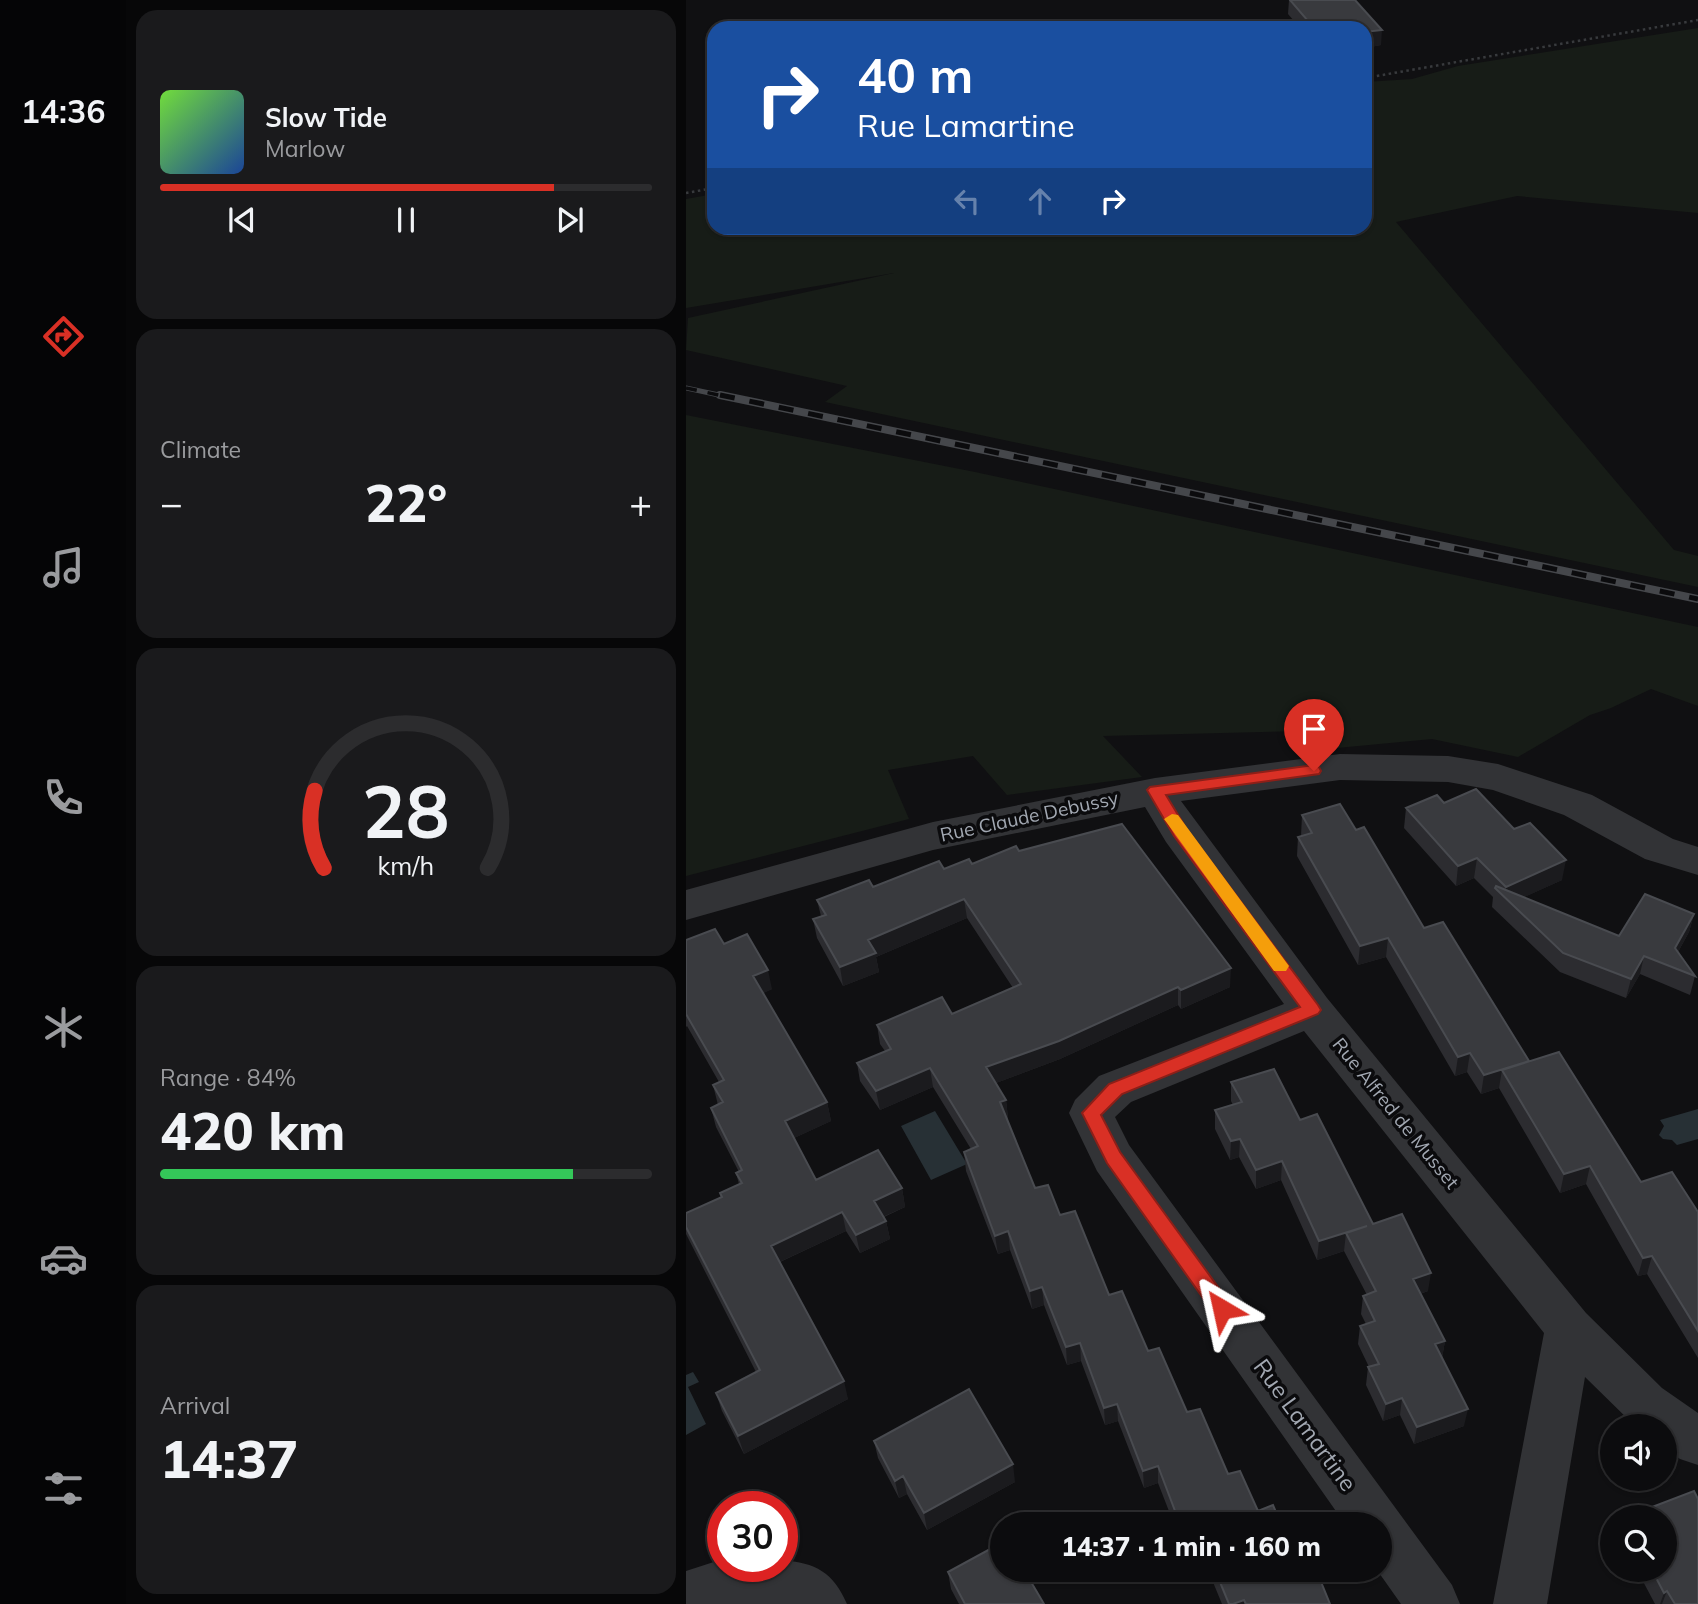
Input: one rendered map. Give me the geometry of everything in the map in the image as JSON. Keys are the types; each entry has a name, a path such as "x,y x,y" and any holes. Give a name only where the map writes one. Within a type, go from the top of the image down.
{"street":[{"name":"Rue Claude Debussy","path":"686,905 933,836 1155,790 1340,767 1448,769 1498,778 1578,805 1659,849 1698,861"},
{"name":"Rue Alfred de Musset","path":"1155,790 1180,832 1312,1010 1569,1328 1644,1404 1698,1442"},
{"name":"Rue Lamartine","path":"1312,1010 1115,1089 1091,1113 1114,1158 1367,1512"},
{"path":"1520,1604 1569,1328"},
{"path":"1392,1546 1433,1604"},
{"path":"686,1597 736,1581 803,1588 820,1604"}],"path":[{"path":"1372,77 1698,19"},
{"path":"686,193 707,189"}],"shaded area":[{"path":"1698,28 1698,213 1517,196 1396,222 1674,550 1698,556 1698,587 825,402 847,386 686,350 688,318 894,273 686,308 686,199 707,195 707,235 1372,235 1372,82 1412,79 1458,66"},
{"path":"686,415 975,472 1698,627 1698,706 1651,689 1590,715 1518,757 1432,739 1316,750 1303,731 1103,736 1142,777 1007,795 973,756 888,770 909,819 686,876"},
{"path":"1698,1109 1698,1139 1677,1145 1659,1135 1664,1126 1660,1120"},
{"path":"935,1111 967,1164 931,1180 901,1126"},
{"path":"693,1372 699,1382 688,1387 706,1424 686,1435 686,1375"}],"building":[{"path":"1290,0 1355,0 1382,30 1372,31 1372,21 1308,21"},
{"path":"1476,789 1514,829 1530,823 1566,860 1506,887 1477,858 1458,866 1406,808 1437,795 1444,803"},
{"path":"1340,804 1356,830 1364,827 1424,928 1443,922 1529,1061 1484,1075 1470,1053 1458,1057 1388,938 1360,946 1298,837 1312,833 1302,815"},
{"path":"1122,824 1231,968 1181,990 1178,987 1059,1041 986,1067 1006,1100 1000,1102 1035,1188 1048,1185 1060,1215 1075,1211 1109,1295 1122,1291 1148,1351 1159,1348 1187,1412 1200,1409 1228,1474 1240,1471 1258,1511 1273,1505 1276,1512 1175,1512 1158,1466 1143,1471 1117,1404 1104,1408 1080,1343 1066,1347 1042,1287 1030,1291 1008,1231 995,1236 964,1152 978,1146 930,1068 876,1091 857,1063 891,1049 877,1025 942,997 952,1014 1021,984 964,899 868,940 876,953 840,967 813,919 826,915 817,900 869,880 873,887 939,861 944,869 969,859 972,864 1016,846 1019,851"},
{"path":"1496,886 1619,936 1645,894 1694,914 1675,948 1695,976 1644,956 1631,979 1563,953 1495,888"},
{"path":"715,929 724,944 747,934 768,970 753,976 827,1102 785,1121 816,1180 878,1150 902,1188 874,1201 886,1221 856,1235 842,1212 771,1246 844,1381 738,1436 716,1393 760,1370 686,1227 686,1213 722,1197 720,1193 742,1183 736,1173 742,1170 711,1108 723,1102 713,1085 724,1080 686,1014 686,940"},
{"path":"1559,1052 1641,1182 1672,1172 1698,1212 1698,1331 1652,1256 1643,1258 1590,1166 1564,1174 1502,1070"},
{"path":"1274,1069 1300,1120 1317,1114 1373,1224 1402,1214 1431,1273 1413,1279 1445,1341 1435,1344 1468,1409 1417,1427 1402,1398 1386,1404 1368,1367 1379,1364 1360,1326 1375,1321 1363,1296 1376,1291 1346,1233 1367,1226 1319,1241 1282,1161 1256,1170 1240,1139 1231,1141 1215,1110 1242,1102 1231,1082"},
{"path":"969,1389 1013,1464 924,1513 903,1476 895,1481 874,1441"},
{"path":"1694,1491 1698,1499 1698,1604 1675,1604 1658,1582 1677,1582 1677,1505 1657,1505"},
{"path":"990,1549 990,1582 1031,1582 1044,1604 965,1604 948,1572"},
{"path":"1220,1582 1321,1582 1330,1604 1246,1604 1244,1600 1229,1604"}],"railway":[{"path":"686,388 728,397"},
{"path":"720,395 1698,599"}],"slow traffic":[{"path":"1172,819 1280,966"}],"route":[{"path":"1222,1309 1114,1158 1091,1113 1115,1089 1312,1010 1180,832 1155,790 1314,771"}]}
